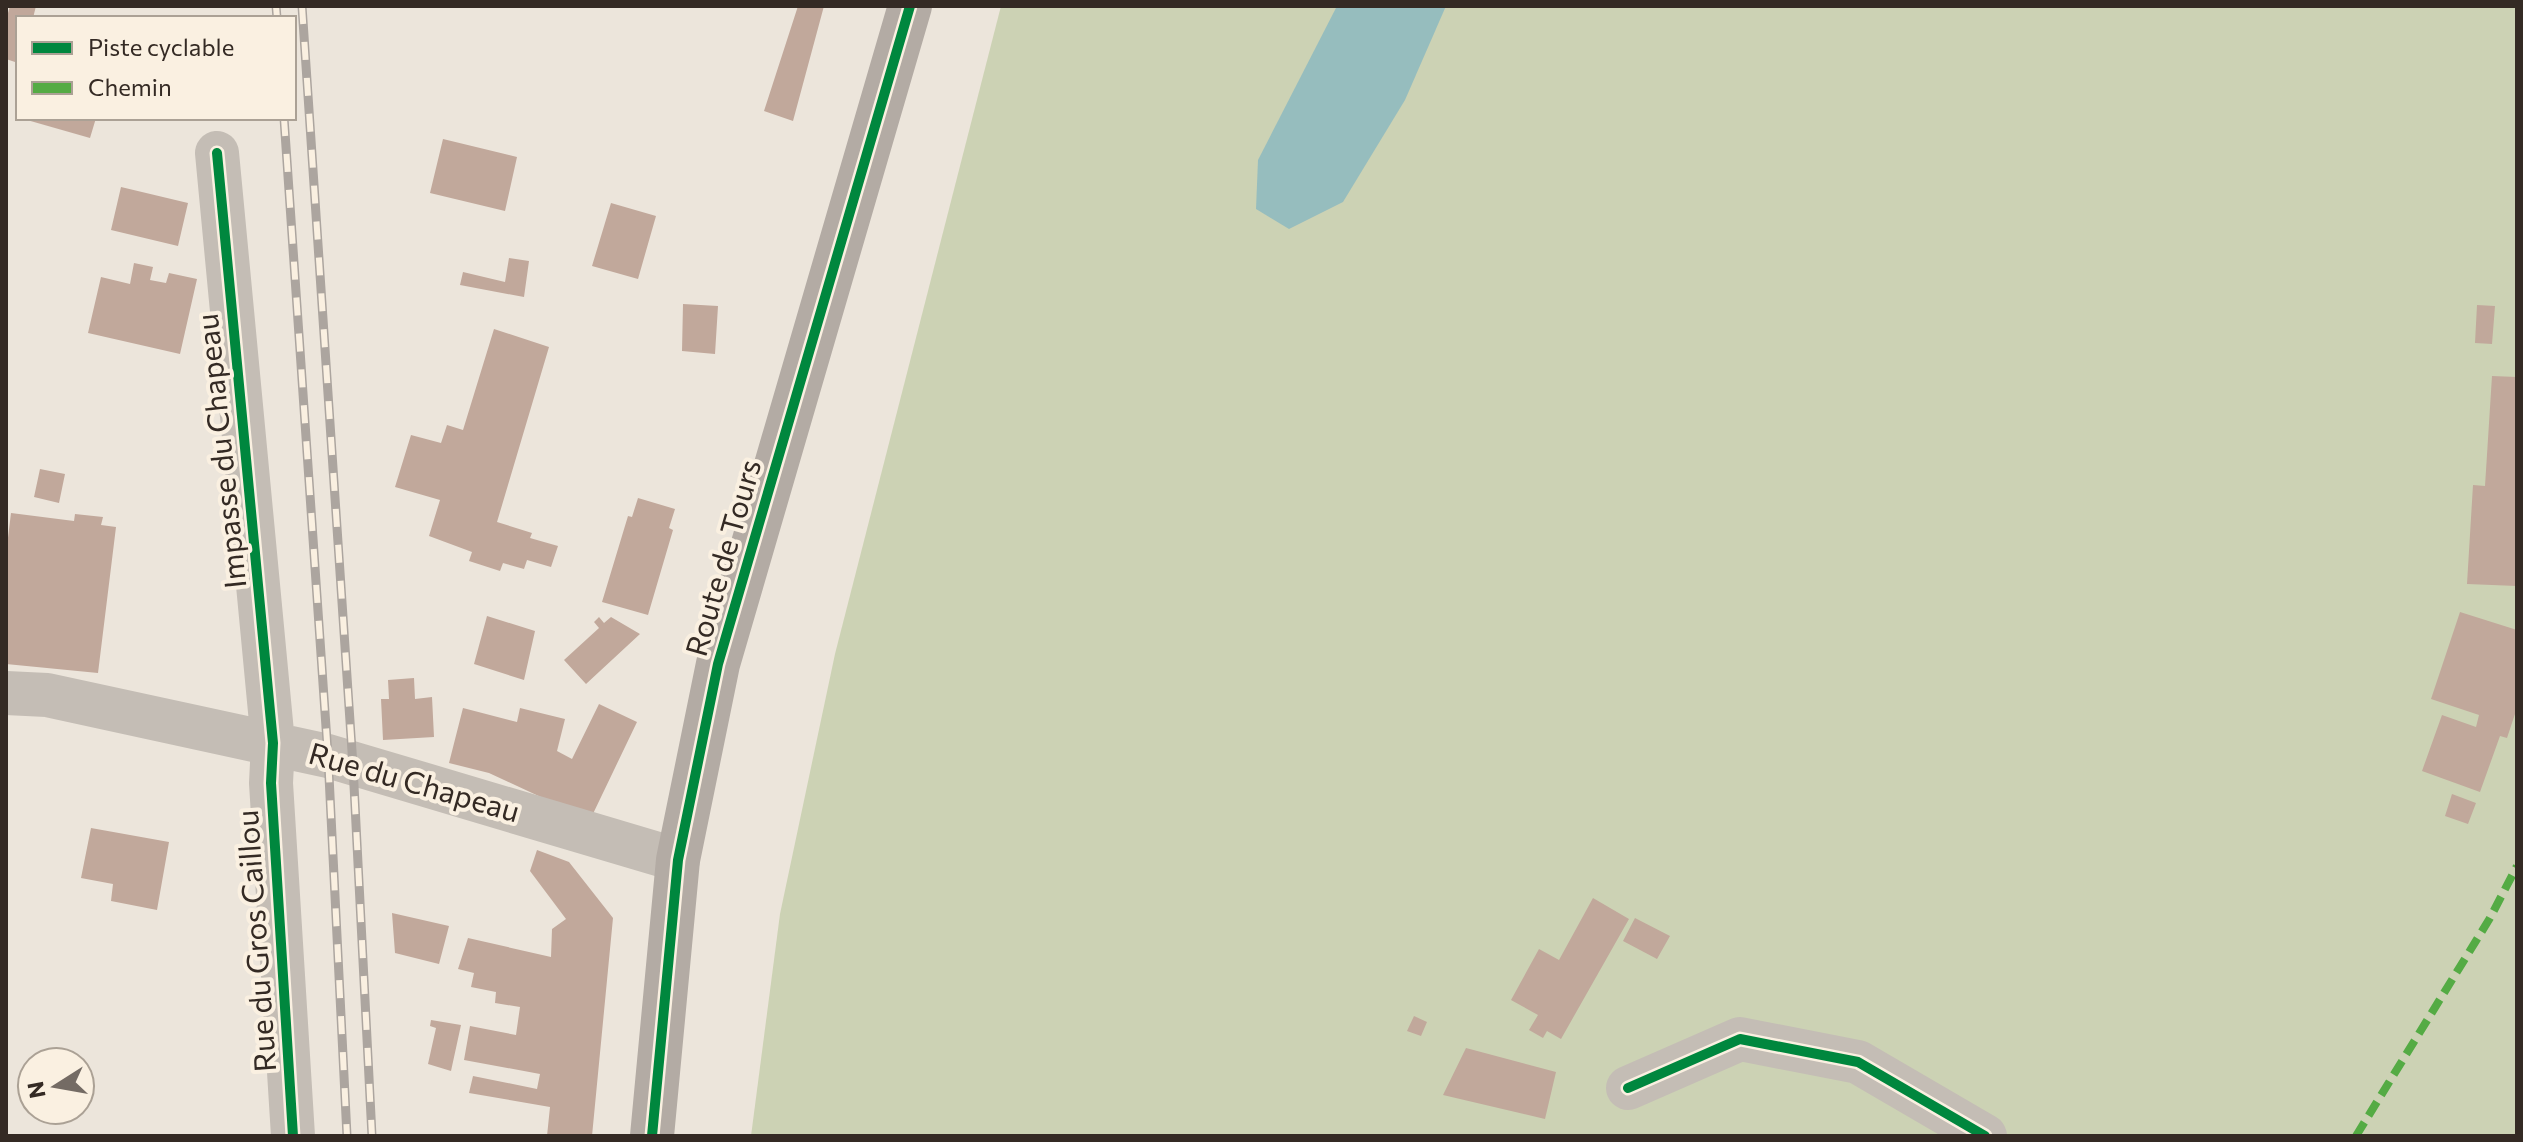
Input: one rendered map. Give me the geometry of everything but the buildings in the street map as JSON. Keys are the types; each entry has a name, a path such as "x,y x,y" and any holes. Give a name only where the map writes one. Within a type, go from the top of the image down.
{"main road":[{"name":"Route de Tours","path":"652,1136 678,860 718,664 910,6"}],"street":[{"name":"Impasse du Chapeau","path":"217,153 273,743"},
{"name":"Rue du Chapeau","path":"6,693 47,695 328,756 353,766 678,860"},
{"name":"Rue du Gros Caillou","path":"273,743 271,783 293,1136"},
{"path":"1628,1088 1740,1039 1858,1062 1985,1136"}],"green space":[{"path":"1001,6 2517,6 2517,1136 751,1136 780,914 835,654"}],"water":[{"path":"1337,6 1446,6 1405,100 1343,202 1289,229 1256,209 1258,160"}],"railway":[{"path":"276,6 277,16"},
{"path":"302,6 353,766 372,1136"},
{"path":"284,120 328,756 347,1136"}],"marked path":[{"path":"2356,1136 2490,918 2517,866"}],"cycle path":[{"path":"652,1136 678,860 718,664 910,6"},
{"path":"217,153 273,743 271,783 293,1136"},
{"path":"1628,1088 1740,1039 1858,1062 1985,1136"}]}
